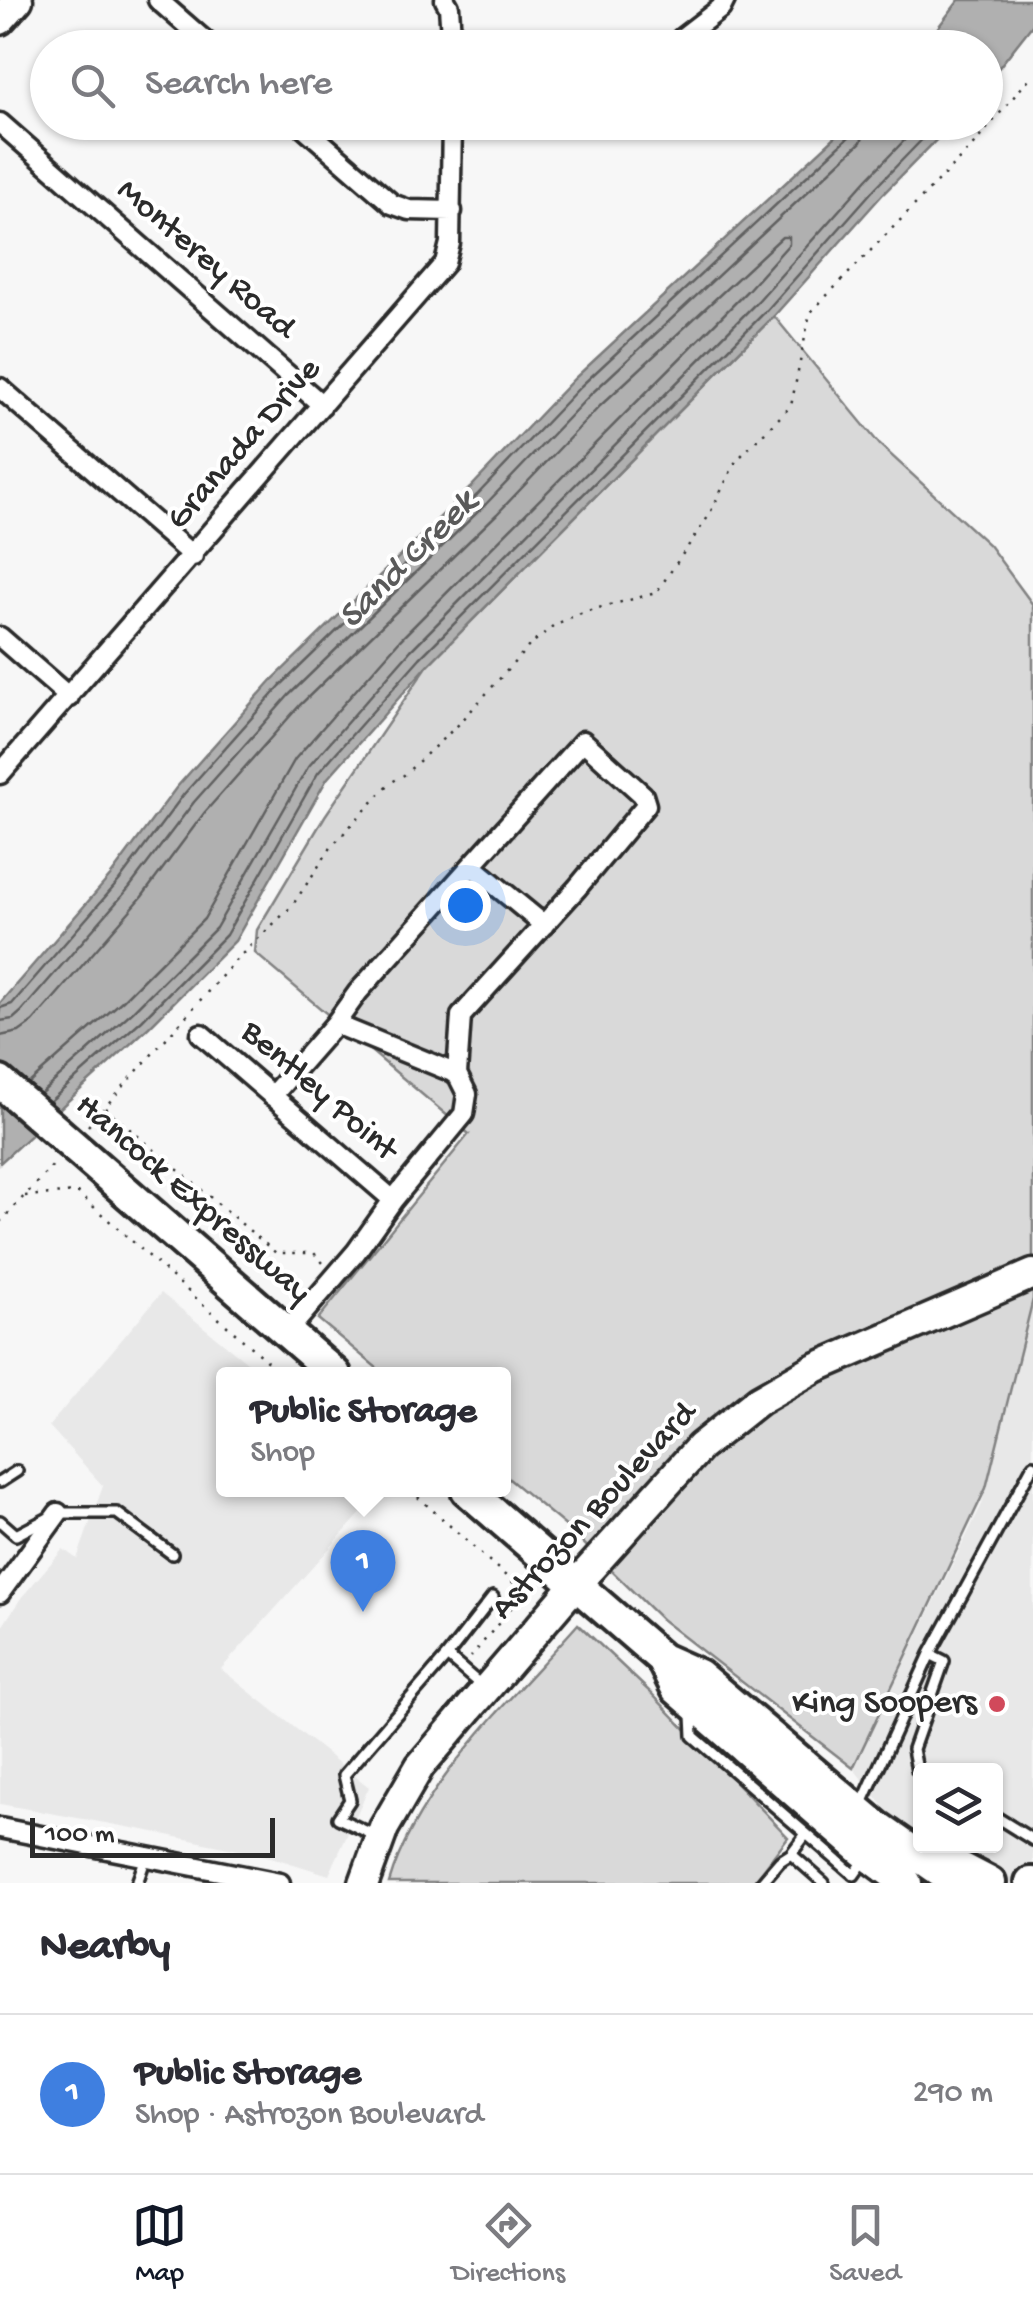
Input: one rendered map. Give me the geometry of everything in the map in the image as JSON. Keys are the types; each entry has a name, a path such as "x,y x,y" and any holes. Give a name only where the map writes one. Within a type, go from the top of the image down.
{"main road":[{"path":"0,20 18,0"},
{"name":"Hancock Expressway","path":"0,1082 327,1367"},
{"name":"Astrozon Boulevard","path":"364,1883 380,1838 420,1766 700,1447 759,1400 815,1368 1033,1274"},
{"path":"475,1497 662,1659 698,1675 858,1812 912,1870"},
{"path":"662,1659 677,1690 857,1871 912,1870 958,1883"},
{"path":"912,1870 940,1857 990,1883"}],"street":[{"path":"158,0 192,30"},
{"path":"445,0 451,30"},
{"path":"692,30 721,8 724,0"},
{"name":"Monterey Road","path":"0,124 322,405"},
{"path":"319,140 392,204 409,210 452,211"},
{"name":"Granada Drive","path":"0,774 445,263 452,211 452,140"},
{"path":"0,388 192,556"},
{"path":"0,637 69,697"},
{"name":"Bentley Point","path":"286,1332 336,1276 464,1114 467,1094 457,1074 461,1016 646,805 643,795 583,740 472,866"},
{"path":"272,1096 358,992 472,866 544,925"},
{"path":"335,1024 457,1074"},
{"name":"Bentley Point","path":"201,1034 393,1200"},
{"path":"0,1593 58,1513"},
{"path":"0,1828 268,1882"}],"lane":[{"path":"858,1812 930,1654 1033,1466"},
{"path":"0,1482 17,1471"},
{"path":"0,1521 16,1535 58,1513 117,1514 172,1554"},
{"path":"380,1838 338,1818 350,1800 344,1775 493,1597"},
{"path":"915,1763 912,1749 944,1660 930,1654"},
{"path":"447,1656 485,1689"},
{"path":"692,1702 693,1736 824,1849 857,1871"},
{"path":"1003,1822 1033,1840"},
{"path":"762,1883 806,1834"},
{"path":"809,1869 824,1849"},
{"path":"791,1854 824,1883"},
{"path":"137,1883 146,1857"}],"path":[{"path":"1003,110 1033,74"},
{"path":"0,1222 237,959 292,906 332,846 390,783 404,776 459,724 529,646 554,625 584,612 656,594 708,517 736,461 792,406 810,313 977,140"},
{"path":"105,1107 276,1253 314,1253 336,1276"},
{"path":"24,1196 76,1192 273,1367"},
{"path":"418,1497 516,1585 520,1598 462,1669"}],"shaded area":[{"path":"774,316 880,445 989,545 1033,605 1033,1299 986,1488 853,1768 661,1619 568,1528 511,1481 511,1367 376,1367 318,1319 469,1134 255,953 257,930 325,816 428,665"},
{"path":"161,1293 253,1367 216,1367 216,1497 376,1497 221,1669 369,1787 329,1875 271,1857 0,1804 0,1630 21,1598 63,1549 77,1559 103,1486 49,1426"},
{"path":"1033,1299 1033,1883 1000,1883 949,1853 1003,1853 1003,1763 913,1763 913,1831 894,1819 853,1768 982,1504"},
{"path":"578,1624 650,1692 788,1837 753,1883 389,1883 402,1847 444,1778"}],"water":[{"path":"959,0 1033,0 1033,24 1003,62 1003,30 936,30"},
{"name":"Sand Creek","path":"832,140 936,140 774,316 428,665 327,779 235,941 149,1027 0,1163 0,1003 112,874 176,788 273,679 470,488 574,379"}],"place":[{"name":"Public Storage","path":"363,1612"},
{"name":"King Soopers","path":"997,1704"}]}
